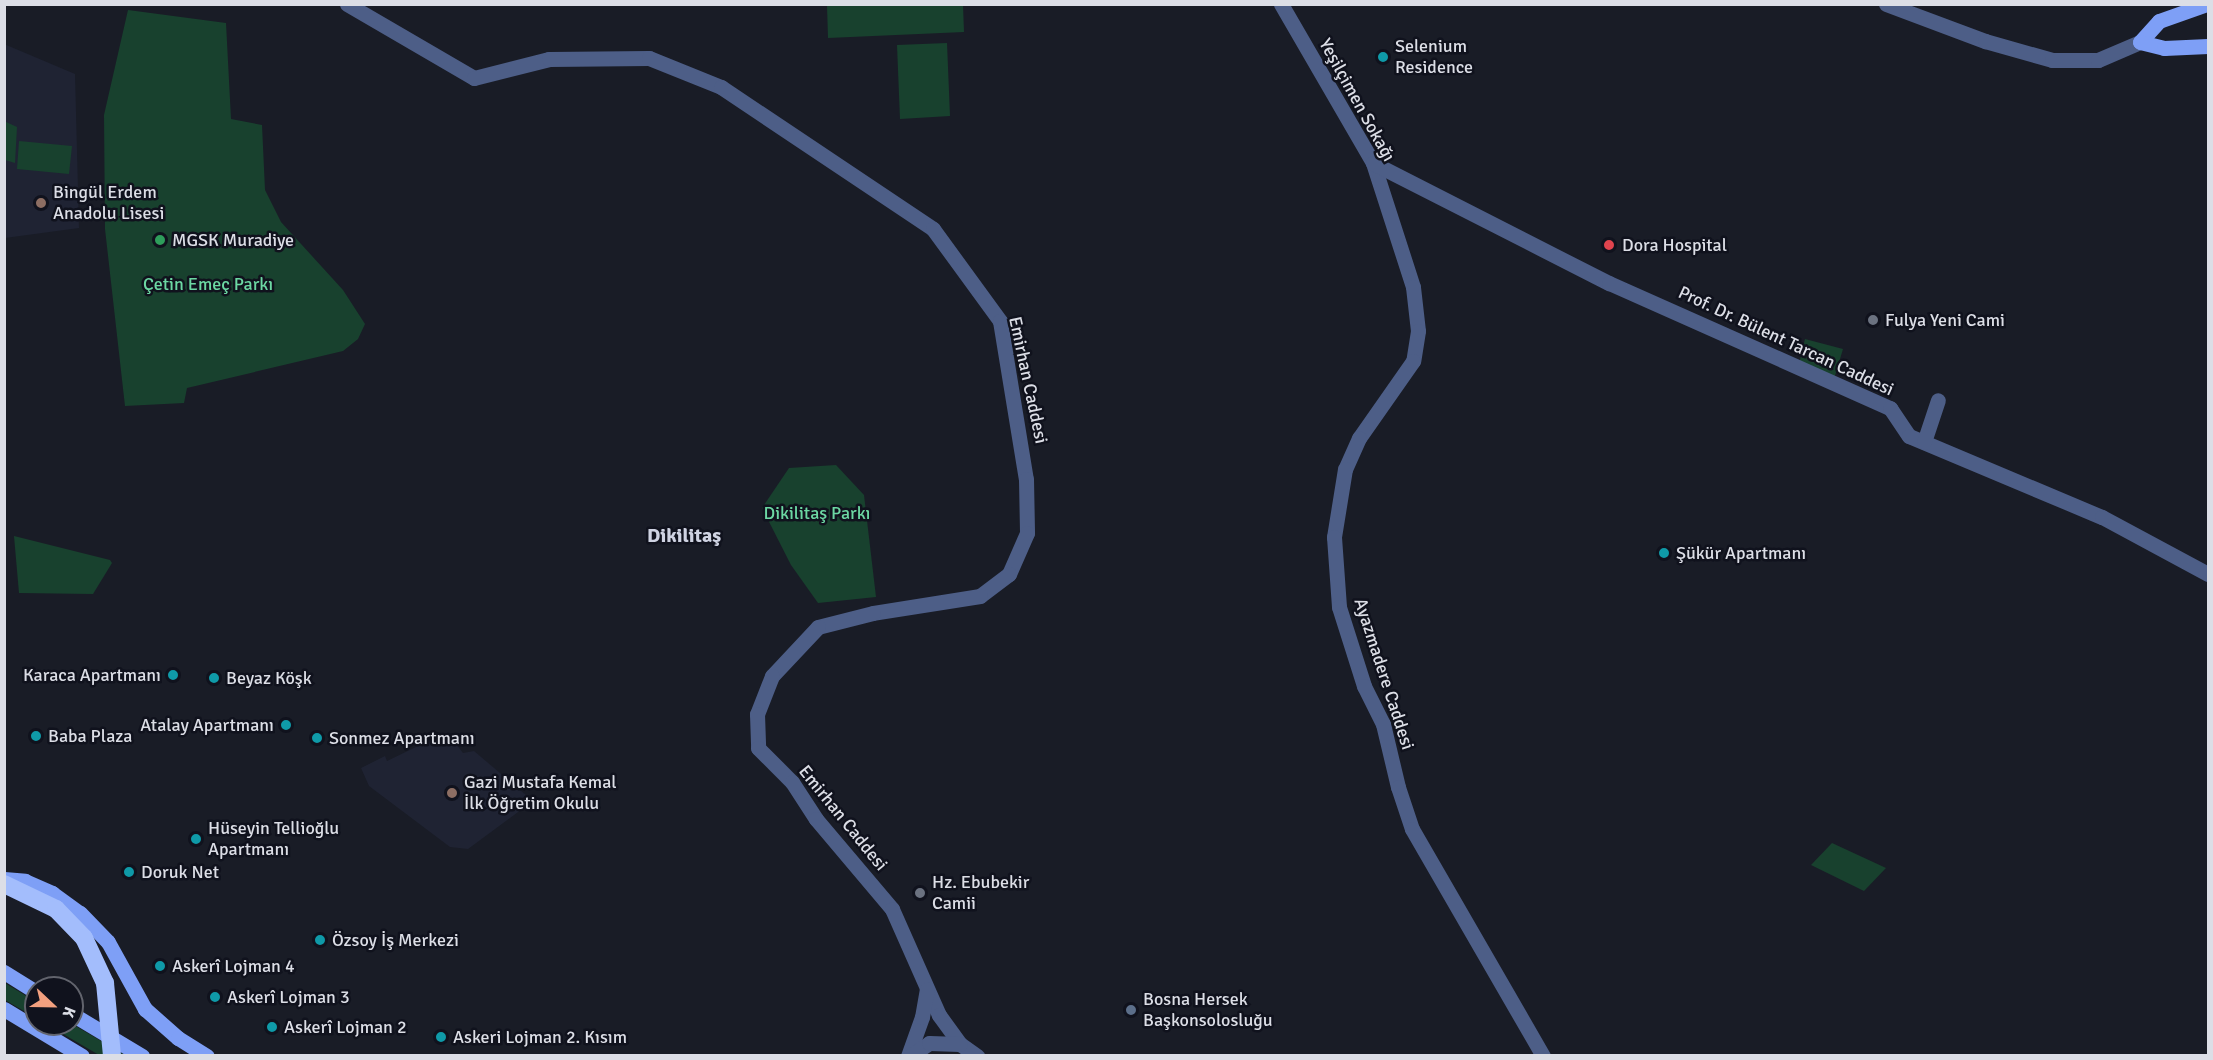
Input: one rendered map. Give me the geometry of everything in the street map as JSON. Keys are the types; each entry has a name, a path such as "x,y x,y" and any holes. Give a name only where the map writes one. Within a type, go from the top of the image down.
{"highway":[{"path":"4,884 56,909 84,938 105,983 112,1056"}],"main road":[{"path":"2207,4 2159,21 2140,42 2164,48 2208,46"},
{"path":"4,879 25,881 51,893 80,913 108,942 145,1009 178,1038 207,1056"},
{"path":"4,972 24,984"},
{"path":"4,1009 82,1056"},
{"path":"84,1021 142,1056"}],"street":[{"name":"Emirhan Caddesi","path":"347,4 474,78 549,59 649,58 722,87 933,229 1000,321 1026,479 1027,533 1009,574 980,596 873,613 818,627 772,676 757,714 758,748 792,782 816,819 892,909 939,1015 960,1044"},
{"name":"Yeşilçimen Sokağı","path":"1281,4 1373,163 1413,287"},
{"path":"1886,4 1985,41 2052,60 2098,60 2140,42"},
{"name":"Prof. Dr. Bülent Tarcan Caddesi","path":"1373,163 1598,278 1890,408 1909,436 2102,517 2208,574"},
{"name":"Ayazmadere Caddesi","path":"1413,287 1418,331 1413,362 1359,438 1345,469 1334,537 1339,607 1364,686 1383,724 1412,829 1544,1056"},
{"path":"1924,442 1938,400"},
{"path":"909,1056 922,1017 927,986"},
{"path":"909,1056 929,1043 960,1044 977,1056"}],"shaded area":[{"path":"4,44 75,74 79,228 5,238"},
{"name":"Gazi Mustafa Kemal İlk Öğretim Okulu","path":"447,732 463,753 474,751 533,801 468,849 450,847 369,786 361,768 385,756 387,761"}],"green space":[{"path":"827,5 963,5 964,32 828,38"},
{"name":"Çetin Emeç Parkı","path":"128,10 226,23 231,119 262,125 265,190 281,222 343,290 365,324 358,339 343,351 187,388 184,403 125,406 105,229 104,115"},
{"path":"947,43 950,116 900,119 897,45"},
{"path":"4,121 17,127 15,163 5,160"},
{"path":"19,141 72,146 69,174 17,169"},
{"path":"1805,339 1843,349 1834,379 1799,364"},
{"name":"Dikilitaş Parkı","path":"836,465 864,495 876,597 818,603 791,565 762,508 789,468"},
{"path":"14,536 110,560 112,563 93,594 19,593"},
{"path":"1832,843 1886,868 1864,891 1811,865"},
{"path":"5,983 24,995 24,1011 5,1000"},
{"path":"84,1031 125,1055 99,1055 67,1036 84,1036"}],"place":[{"name":"Selenium Residence","path":"1383,57"},
{"name":"Bingül Erdem Anadolu Lisesi","path":"41,203"},
{"name":"MGSK Muradiye","path":"160,240"},
{"name":"Dora Hospital","path":"1609,245"},
{"name":"Fulya Yeni Cami","path":"1873,320"},
{"name":"Şükür Apartmanı","path":"1664,553"},
{"name":"Karaca Apartmanı","path":"173,675"},
{"name":"Beyaz Köşk","path":"214,678"},
{"name":"Atalay Apartmanı","path":"286,725"},
{"name":"Baba Plaza","path":"36,736"},
{"name":"Sonmez Apartmanı","path":"317,738"},
{"name":"Gazi Mustafa Kemal İlk Öğretim Okulu","path":"452,793"},
{"name":"Hüseyin Tellioğlu Apartmanı","path":"196,839"},
{"name":"Doruk Net","path":"129,872"},
{"name":"Hz. Ebubekir Camii","path":"920,893"},
{"name":"Özsoy İş Merkezi","path":"320,940"},
{"name":"Askerî Lojman 4","path":"160,966"},
{"name":"Askerî Lojman 3","path":"215,997"},
{"name":"Bosna Hersek Başkonsolosluğu","path":"1131,1010"},
{"name":"Askerî Lojman 2","path":"272,1027"},
{"name":"Askeri Lojman 2. Kısım","path":"441,1037"}],"district":[{"name":"Dikilitaş","path":"684,535"}]}
